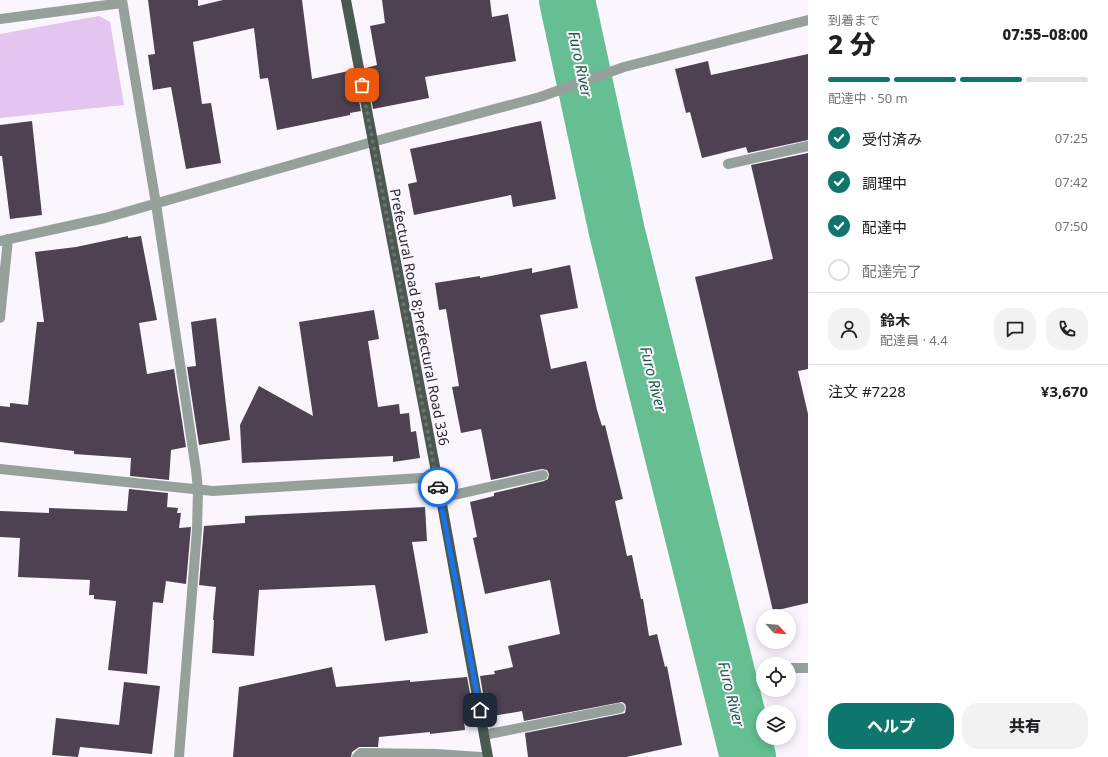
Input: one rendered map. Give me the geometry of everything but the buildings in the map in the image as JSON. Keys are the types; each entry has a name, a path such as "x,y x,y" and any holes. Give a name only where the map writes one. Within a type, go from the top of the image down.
{"main road":[{"name":"Prefectural Road 8;Prefectural Road 336","path":"346,0 437,478 488,757"}],"street":[{"path":"0,19 122,2 156,204 198,490 197,530 179,757"},
{"path":"0,318 4,240 106,218 372,142 544,95 624,67 808,20"},
{"path":"728,164 808,146"},
{"path":"0,469 167,485 213,491 437,478"},
{"path":"440,498 543,475"},
{"path":"796,668 808,668"},
{"path":"484,735 620,708"},
{"path":"357,757 361,753 436,754 481,757"}],"shaded area":[{"path":"99,16 110,22 124,105 0,118 0,34"}],"waterway":[{"name":"Furo River","path":"567,0 617,232 748,757"}],"way so far":[{"path":"362,85 438,487"}],"route":[{"path":"438,487 480,710"}]}
